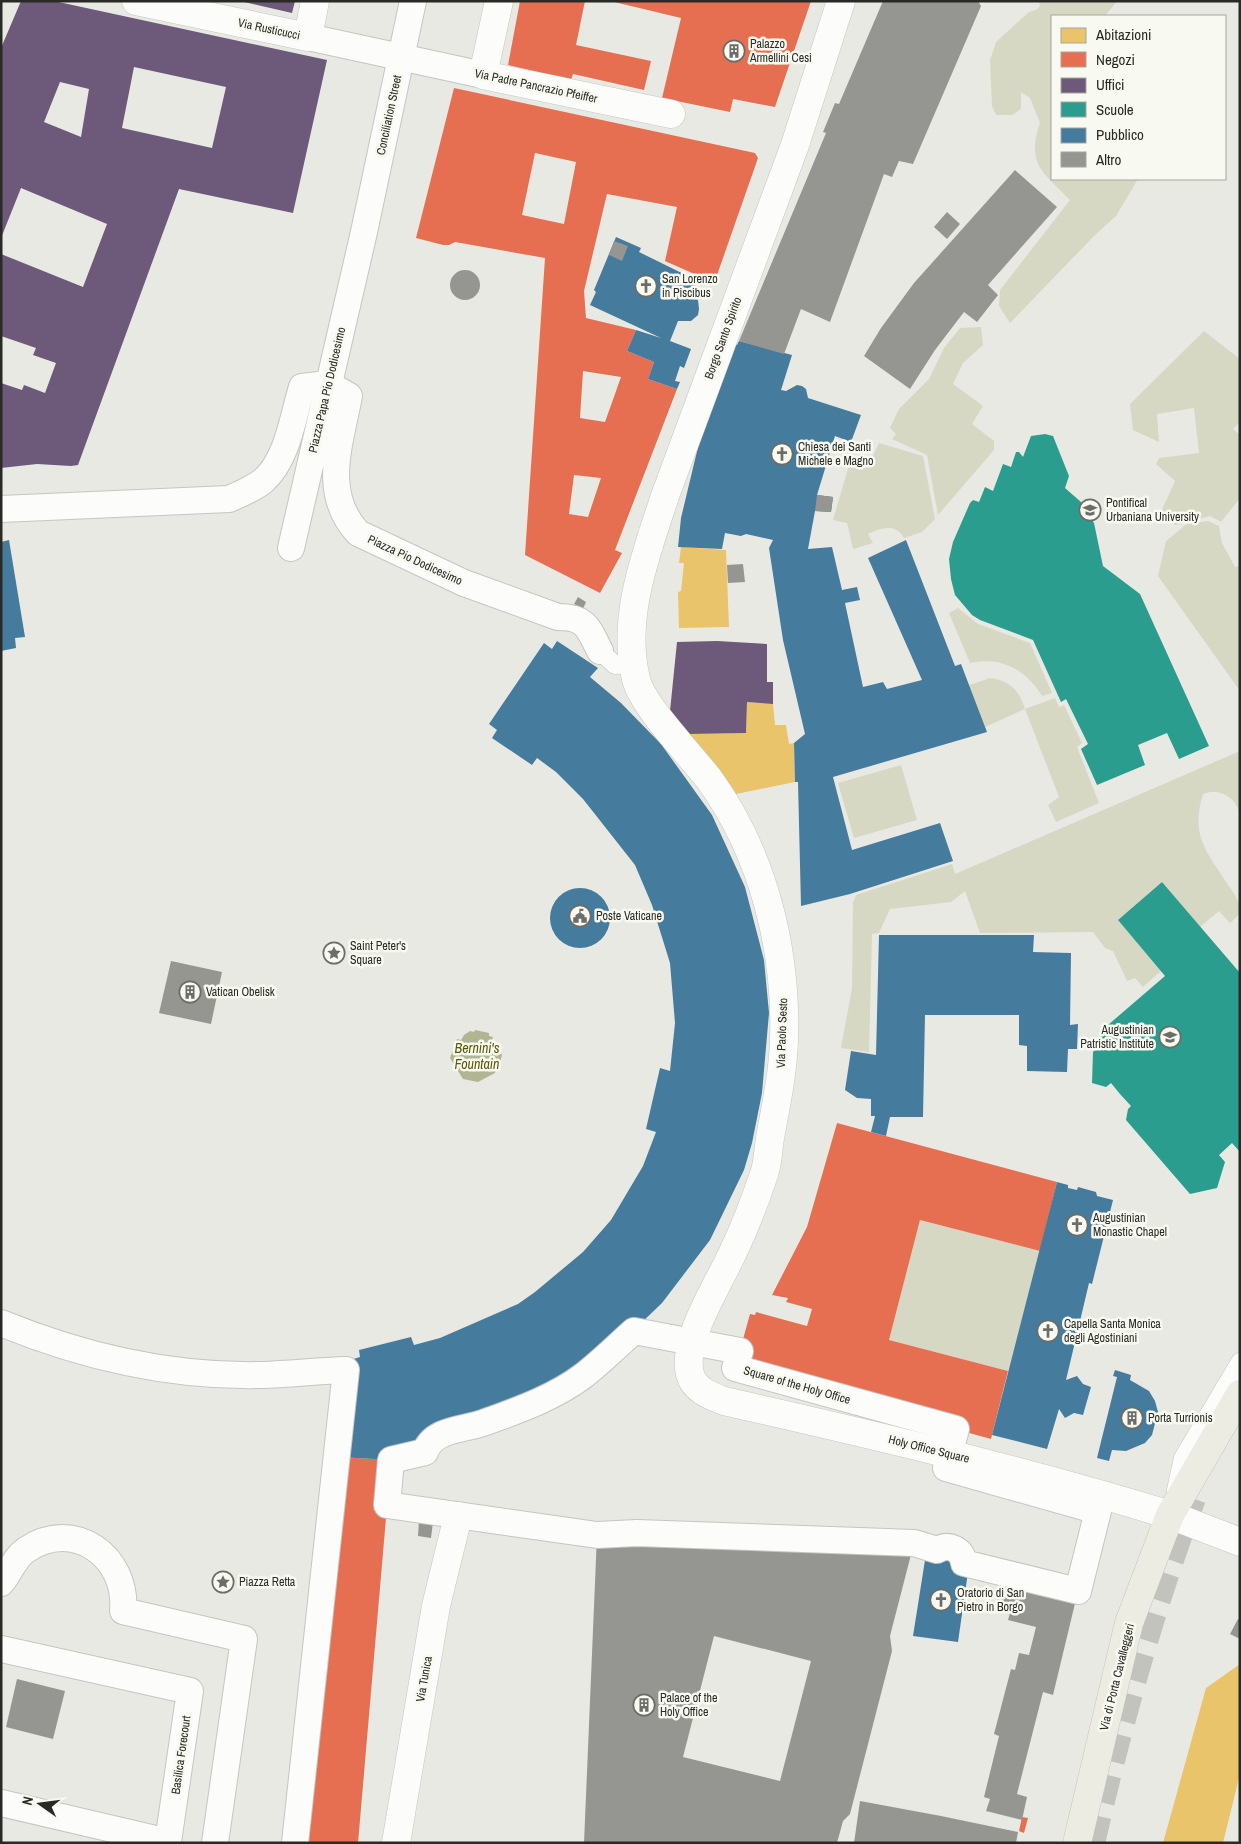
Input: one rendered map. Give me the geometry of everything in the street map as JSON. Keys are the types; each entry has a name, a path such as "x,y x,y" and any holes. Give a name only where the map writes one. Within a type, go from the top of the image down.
{"main road":[{"name":"Via di Porta Cavalleggeri","path":"1077,1843 1129,1624 1170,1515 1240,1394"}],"street":[{"name":"Via Rusticucci","path":"136,1 401,57"},
{"path":"308,37 315,1"},
{"name":"Conciliation Street","path":"364,230 413,1"},
{"path":"483,75 499,1"},
{"name":"Borgo Santo Spirito","path":"635,672 631,650 633,615 648,547 668,487 795,145 841,1"},
{"name":"Via Padre Pancrazio Pfeiffer","path":"401,57 671,114"},
{"name":"Piazza Papa Pio Dodicesimo","path":"291,548 364,230"},
{"path":"1,509 228,499 252,489 271,473 281,456 302,387 328,384"},
{"name":"Piazza Pio Dodicesimo","path":"328,384 349,396 335,473 339,506 347,522 358,534 464,583 558,617 574,617 587,627 600,651"},
{"name":"Via Paolo Sesto","path":"635,672 641,693 709,779 734,815 750,850 766,897 777,943 785,1006 779,1095 764,1174 734,1250 709,1300 692,1342 689,1364 692,1379"},
{"path":"1,1323 79,1351 171,1369 262,1375 346,1370 295,1843"},
{"name":"Square of the Holy Office","path":"634,1331 740,1351 735,1368 956,1429 950,1454 946,1468 1098,1511 1078,1591 964,1563 959,1552 951,1547 937,1550 914,1543 637,1533 597,1535 387,1505 391,1460 425,1452 428,1442 435,1437 480,1424 529,1406 554,1393 582,1377 634,1331"},
{"name":"Holy Office Square","path":"692,1379 709,1396 724,1401 950,1454 1089,1491 1170,1515 1240,1542"},
{"name":"Via Tunica","path":"396,1843 436,1606 458,1516"},
{"path":"1,1583 12,1565 26,1550 45,1541 66,1538 75,1540 104,1554 116,1571 123,1590 123,1611 244,1639 215,1843"},
{"name":"Basilica Forecourt","path":"1,1649 190,1691 168,1842 1,1802"}],"lane":[{"path":"600,651 615,665 635,672"},
{"path":"1170,1515 1183,1458 1240,1362"}],"shaded area":[{"path":"1039,1 1117,1 1106,15 1051,15 1051,180 1137,180 1116,216 1096,234 1010,323 999,306 1000,290 1070,200 1045,174 1036,158 1036,137 1040,123 1030,98 1021,92 1021,109 1012,115 996,115 992,106 990,60 996,42 1029,12 1036,10 1040,6"},
{"path":"981,327 983,345 963,363 953,384 983,406 972,424 994,441 994,450 938,515 927,455 892,439 896,434 890,428 899,409 929,379 944,348 960,328"},
{"path":"1204,331 1240,359 1240,422 1233,429 1240,435 1240,498 1221,522 1210,516 1175,525 1161,512 1175,481 1156,464 1159,458 1199,453 1194,408 1157,414 1159,442 1133,430 1130,404"},
{"path":"879,443 923,456 935,519 922,532 904,538 897,530 888,528 878,530 868,534 873,543 853,549 847,523 833,520 851,458 870,462"},
{"path":"1208,521 1219,526 1222,543 1235,567 1240,566 1240,691 1158,576 1166,541 1187,524"},
{"path":"958,608 978,624 1030,643 1052,693 1042,696 1021,672 1012,667 982,661 970,663 949,613"},
{"path":"990,678 1003,681 1013,688 1020,697 1025,709 985,727 969,685"},
{"path":"1055,698 1059,707 1064,705 1082,743 1077,747 1099,803 1056,822 1048,805 1059,797 1025,709"},
{"path":"1240,751 1240,818 1239,811 1233,800 1228,796 1210,792 1203,794 1198,822 1203,843 1234,893 1238,903 1240,914 1230,923 1219,911 1200,927 1162,882 1118,920 1161,971 1143,987 1135,978 1127,981 1113,951 1105,948 1093,932 980,933 965,891 951,902 890,909 879,933 872,934 869,1052 841,1048 852,988 853,903 856,895 952,864 955,874"},
{"path":"901,765 917,820 854,838 838,783"},
{"path":"920,1220 1040,1251 1008,1371 889,1340"}],"water":[{"name":"Bernini's Fountain","path":"475,1030 489,1033 489,1036 493,1037 492,1040 497,1043 498,1048 501,1049 500,1054 502,1054 499,1069 496,1068 495,1073 478,1082 463,1079 450,1058 457,1039 461,1040 464,1035"}],"building: Abitazioni":[{"path":"681,547 726,550 729,627 679,628 678,592 681,591 684,563 679,563"},
{"path":"747,702 773,704 775,725 786,725 789,744 794,743 795,782 736,794 689,734 746,733"},
{"path":"1240,1664 1240,1774 1223,1843 1163,1843 1206,1688"}],"building: Negozi":[{"path":"520,1 585,1 576,45 651,61 644,90 573,74 571,80 508,65"},
{"name":"Palazzo Armellini Cesi","path":"610,1 811,1 775,107 733,99 730,112 662,98 681,18"},
{"path":"454,88 755,153 758,158 716,278 713,277 708,280 665,261 677,207 607,194 584,291 586,318 636,330 627,351 654,362 648,379 677,389 615,550 622,553 600,593 525,555 545,258 455,242 443,245 416,238","holes":["535,153 576,162 564,224 522,215","583,371 621,377 605,422 580,418","574,475 601,478 588,517 569,514"]},
{"path":"837,1123 1057,1182 1040,1251 920,1220 889,1340 1008,1371 991,1439 735,1368 750,1314 755,1315 756,1312 807,1326 812,1309 786,1302 788,1298 772,1295 807,1227"},
{"path":"339,1457 391,1460 358,1843 297,1843"},
{"path":"1022,1817 1028,1818 1024,1833 1019,1831"}],"building: Uffici":[{"path":"21,1 54,1 327,60 293,213 179,189 78,465 37,464 1,468 1,383 22,390 24,385 45,393 56,363 33,355 36,348 1,336 1,254 83,287 107,224 21,188 1,238 1,48","holes":["134,67 226,87 212,148 122,128","60,82 89,89 81,137 44,122"]},
{"path":"240,1 295,1 292,13"},
{"path":"717,641 767,644 767,682 773,682 773,704 747,702 746,733 689,734 670,711 677,642"}],"building: Scuole":[{"path":"1045,434 1053,436 1069,476 1065,488 1081,502 1094,523 1103,566 1140,594 1209,746 1179,759 1167,733 1138,745 1145,765 1097,785 1081,749 1088,744 1066,699 1061,702 1033,640 980,620 972,615 955,595 951,579 949,559 953,542 970,503 973,500 979,502 985,487 993,491 1003,464 1011,467 1016,452 1019,452 1023,457 1031,436"},
{"name":"Augustinian Patristic Institute","path":"1162,882 1240,973 1240,1152 1232,1143 1219,1155 1225,1162 1217,1188 1190,1194 1126,1120 1128,1109 1131,1106 1111,1083 1106,1087 1092,1083 1093,1052 1101,1042 1101,1031 1165,976 1118,920"}],"building: Pubblico":[{"name":"San Lorenzo in Piscibus","path":"616,237 641,248 639,252 698,281 691,294 698,300 698,315 691,321 678,321 670,341 691,349 684,368 680,366 675,381 680,382 677,389 648,379 654,362 627,351 636,330 661,338 590,305 596,292 594,290"},
{"path":"739,341 792,355 781,390 786,391 797,385 802,386 806,389 808,398 861,415 851,442 835,436 817,495 833,497 831,512 815,511 808,549 832,547 842,590 857,587 860,600 845,603 863,687 883,682 887,689 922,680 868,558 906,540 955,666 961,664 987,732 833,777 852,850 940,823 953,861 850,894 801,906 798,782 795,782 794,743 805,734 783,640 769,548 773,540 746,534 741,536 725,533 722,549 678,547 681,518 705,418 730,343 737,345"},
{"path":"9,540 25,637 15,638 16,648 1,651 1,542"},
{"path":"557,641 598,668 590,677 621,703 661,744 712,815 745,887 764,960 769,1013 762,1093 752,1143 744,1170 710,1240 662,1303 615,1348 463,1428 391,1460 339,1457 347,1361 360,1357 359,1350 411,1337 414,1345 440,1338 518,1304 535,1292 583,1252 611,1220 643,1166 656,1132 646,1129 660,1068 670,1071 675,1023 670,963 652,905 635,865 583,799 556,772 537,758 532,765 492,738 497,730 489,724 544,643 552,649"},
{"name":"Poste Vaticane","path":"574,888 586,888 597,893 605,901 610,912 608,930 597,943 586,948 574,948 563,943 555,935 550,924 550,912 555,901 563,893"},
{"path":"879,935 1034,935 1033,952 1071,953 1070,1025 1078,1024 1077,1049 1068,1049 1067,1072 1027,1071 1027,1046 1019,1045 1019,1015 925,1015 923,1117 890,1117 886,1136 871,1132 875,1116 871,1116 871,1099 857,1098 845,1090 851,1051 876,1055"},
{"name":"Capella Santa Monica degli Agostiniani","path":"1057,1182 1068,1185 1068,1188 1077,1190 1078,1187 1096,1192 1097,1196 1113,1200 1092,1284 1089,1283 1066,1380 1077,1376 1083,1384 1091,1387 1083,1415 1074,1413 1065,1418 1059,1409 1047,1449 992,1435"},
{"name":"Porta Turrionis","path":"1115,1370 1131,1375 1130,1380 1149,1391 1155,1401 1158,1412 1152,1435 1145,1443 1126,1451 1112,1450 1109,1461 1097,1458 1117,1377 1113,1376"},
{"name":"Oratorio di San Pietro in Borgo","path":"959,1552 969,1565 958,1642 913,1636 925,1560"}],"building: Altro":[{"path":"883,1 978,1 981,6 913,164 899,161 892,177 884,174 830,322 801,309 784,354 739,341 826,133 823,132 835,103 839,104"},
{"path":"1015,170 1057,207 988,285 998,295 977,322 964,312 935,350 910,389 864,356 881,328 914,283"},
{"path":"947,212 960,224 947,239 934,227"},
{"path":"614,241 628,246 622,261 609,255"},
{"path":"465,270 471,271 479,279 479,291 471,299 465,300 459,299 451,291 450,285 451,279 459,271"},
{"path":"817,495 833,497 831,512 815,511"},
{"path":"743,564 745,582 728,583 727,565"},
{"path":"578,597 586,602 583,609 574,604"},
{"path":"171,961 222,972 211,1024 159,1013"},
{"path":"419,1520 433,1522 431,1538 418,1536"},
{"name":"Palace of the Holy Office","path":"597,1535 914,1543 890,1636 892,1651 850,1814 843,1821 837,1843 584,1843","holes":["714,1636 811,1661 780,1781 683,1757"]},
{"path":"1004,1573 1078,1591 1053,1695 1043,1692 1017,1794 1027,1797 1022,1820 986,1811 990,1799 984,1797 999,1736 994,1734 1011,1669 1015,1670 1019,1653 1029,1655 1036,1627 1008,1620 1010,1613 1002,1611 1004,1606 996,1604"},
{"path":"1238,1619 1240,1620 1240,1639 1230,1634"},
{"path":"17,1679 65,1691 53,1739 6,1727"},
{"path":"860,1801 1018,1832 1016,1843 854,1843"}],"tunnel":[{"path":"1091,1843 1112,1755 1136,1669 1162,1583 1192,1498"}],"place":[{"name":"Palazzo Armellini Cesi","path":"734,51"},
{"name":"San Lorenzo in Piscibus","path":"646,286"},
{"name":"Chiesa dei Santi Michele e Magno","path":"782,454"},
{"name":"Pontifical Urbaniana University","path":"1090,510"},
{"name":"Poste Vaticane","path":"580,916"},
{"name":"Saint Peter's Square","path":"334,953"},
{"name":"Vatican Obelisk","path":"190,992"},
{"name":"Augustinian Patristic Institute","path":"1170,1037"},
{"name":"Augustinian Monastic Chapel","path":"1077,1225"},
{"name":"Capella Santa Monica degli Agostiniani","path":"1048,1331"},
{"name":"Porta Turrionis","path":"1132,1418"},
{"name":"Piazza Retta","path":"223,1582"},
{"name":"Oratorio di San Pietro in Borgo","path":"941,1600"},
{"name":"Palace of the Holy Office","path":"644,1705"}]}
